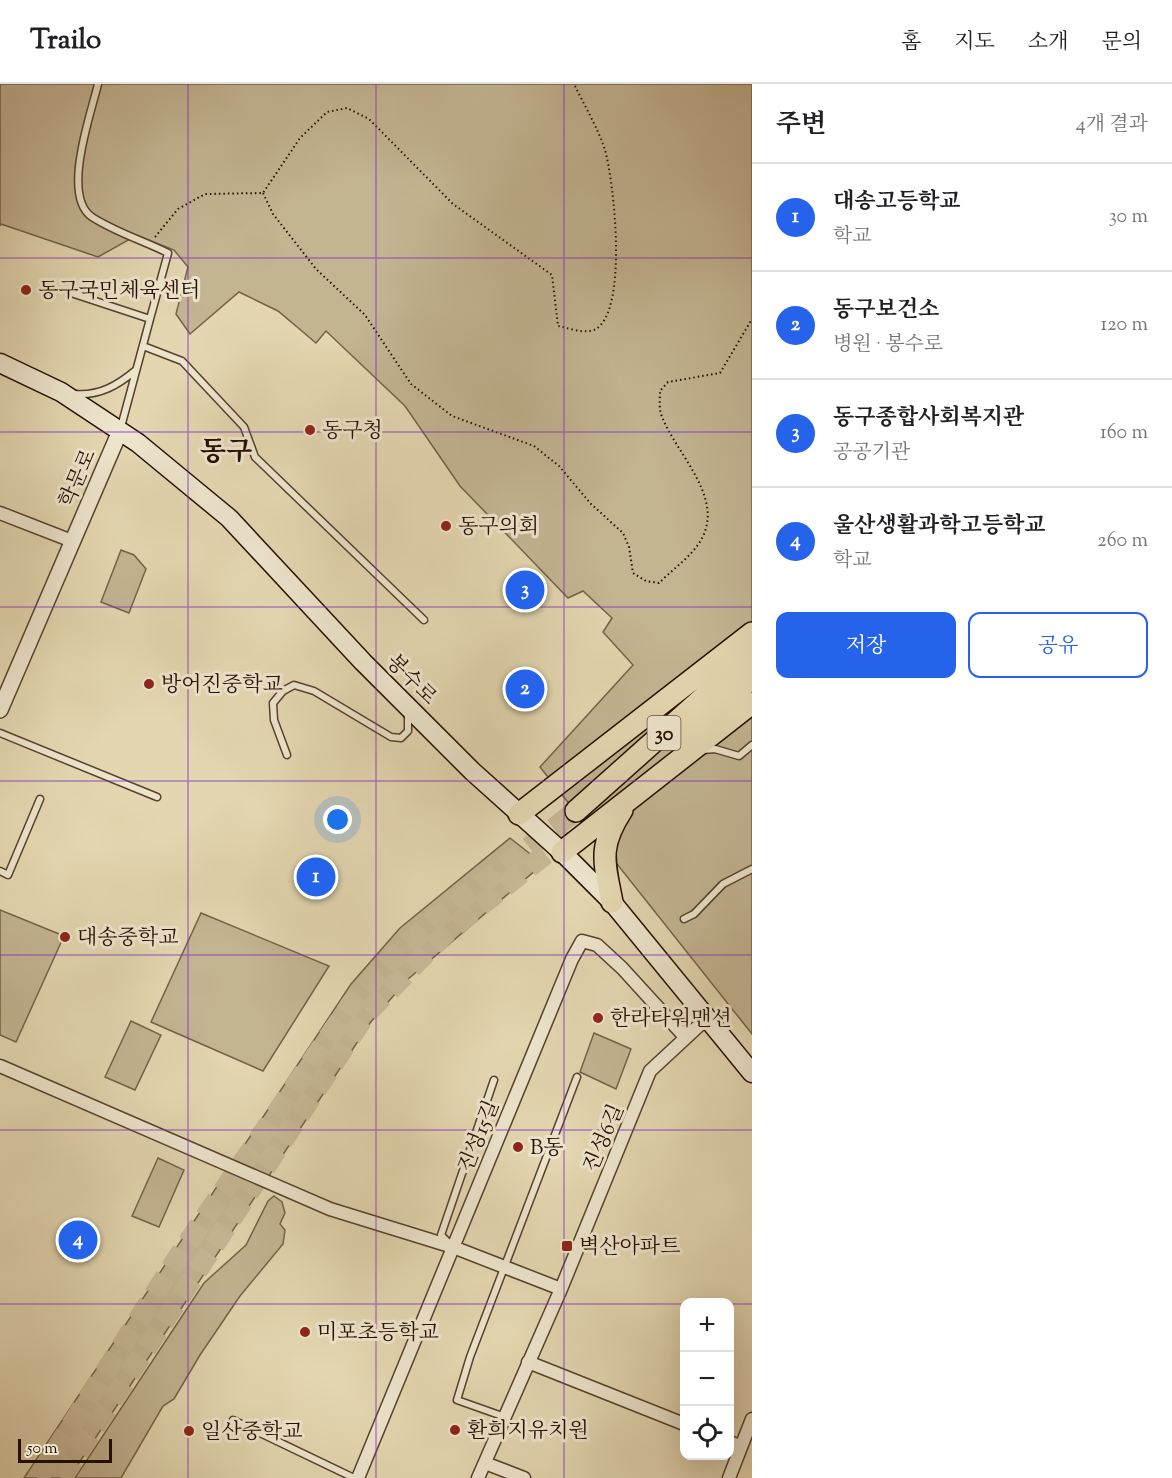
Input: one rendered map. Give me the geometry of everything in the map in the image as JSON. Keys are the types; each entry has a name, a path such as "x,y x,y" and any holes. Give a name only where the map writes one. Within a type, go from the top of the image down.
{"highway":[{"path":"519,814 752,633"},
{"name":"30","path":"752,654 579,819 682,743 752,677"},
{"path":"562,852 752,704"},
{"path":"612,902 604,855 608,832 629,800"}],"main road":[{"name":"봉수로","path":"0,363 61,392 138,443 229,518 307,604 405,704 612,902 752,1073"}],"street":[{"name":"학문로","path":"0,710 120,431"},
{"name":"학문로","path":"0,513 72,542"},
{"name":"진성15길","path":"356,1478 568,969 582,941 597,945 622,968 685,1037"},
{"name":"진성6길","path":"478,1478 561,1289 650,1071 706,1019"},
{"path":"0,1066 311,1202 363,1221 453,1247 505,1265 561,1289"},
{"path":"528,1362 680,1422"},
{"path":"729,1478 735,1445 752,1419"},
{"path":"485,1463 524,1478"}],"lane":[{"path":"98,84 77,172 77,189 90,216 168,252 120,431"},
{"path":"74,294 150,319"},
{"path":"143,346 182,361 244,427 255,457 424,620"},
{"path":"61,392 90,394 101,392 114,387 136,369"},
{"path":"287,755 274,720 273,703 283,692 294,686 314,692 391,737 400,738 408,730 409,718 405,704"},
{"path":"0,733 157,797"},
{"path":"690,751 715,749 739,756 752,745"},
{"path":"0,871 8,875 40,799"},
{"path":"684,919 694,914 723,884 752,868"},
{"path":"505,1417 457,1400 470,1357 577,1077"},
{"path":"453,1247 441,1235 494,1080"},
{"path":"233,1420 356,1478"}],"path":[{"path":"262,193 300,138 327,112 347,108 369,119 453,204 552,275 558,326 584,332 595,329 605,321 616,273 617,228 605,150 574,84"},
{"path":"150,244 178,209 205,194 262,193"},
{"path":"262,193 273,214 316,269 365,315 411,384 452,416 534,446 559,466 591,504 622,533 629,547 633,573 646,581 659,583 700,542 706,530 708,509 695,473 661,413 660,391 668,382 720,373 752,319"}],"shaded area":[{"path":"0,84 752,84 752,1034 540,767 633,665 603,632 612,618 583,591 568,598 460,486 405,406 326,331 316,343 278,311 239,292 190,334 176,314 188,267 174,250 137,235 98,257 1,224 0,226"},
{"path":"121,550 134,555 146,569 129,613 101,602"},
{"path":"510,838 543,864 407,980 370,1023 69,1478 24,1478 351,984 400,928"},
{"path":"0,910 64,936 16,1042 0,1035"},
{"path":"201,913 329,966 263,1071 151,1022"},
{"path":"131,1021 161,1035 135,1090 105,1077"},
{"path":"594,1033 631,1049 616,1089 580,1072"},
{"path":"158,1158 184,1170 159,1227 132,1216"},
{"path":"274,1196 282,1202 285,1213 280,1224 285,1230 283,1244 240,1296 200,1355 174,1399 163,1406 121,1478 75,1478 204,1283 246,1245 268,1201"}],"tunnel":[{"path":"38,1478 180,1254 352,1003 392,959 434,920 576,811"},
{"path":"61,1478 366,1014 447,932 570,835"}],"place":[{"name":"동구국민체육센터","path":"26,290"},
{"name":"동구청","path":"310,430"},
{"name":"동구의회","path":"446,526"},
{"name":"동구종합사회복지관","path":"525,590"},
{"name":"방어진중학교","path":"149,684"},
{"name":"동구보건소","path":"525,689"},
{"name":"대송고등학교","path":"316,877"},
{"name":"대송중학교","path":"65,937"},
{"name":"한라타워맨션","path":"598,1018"},
{"name":"B동","path":"518,1147"},
{"name":"울산생활과학고등학교","path":"78,1240"},
{"name":"벽산아파트","path":"567,1246"},
{"name":"미포초등학교","path":"305,1332"},
{"name":"환희지유치원","path":"455,1430"},
{"name":"일산중학교","path":"189,1431"}],"district":[{"name":"동구","path":"226,451"}]}
